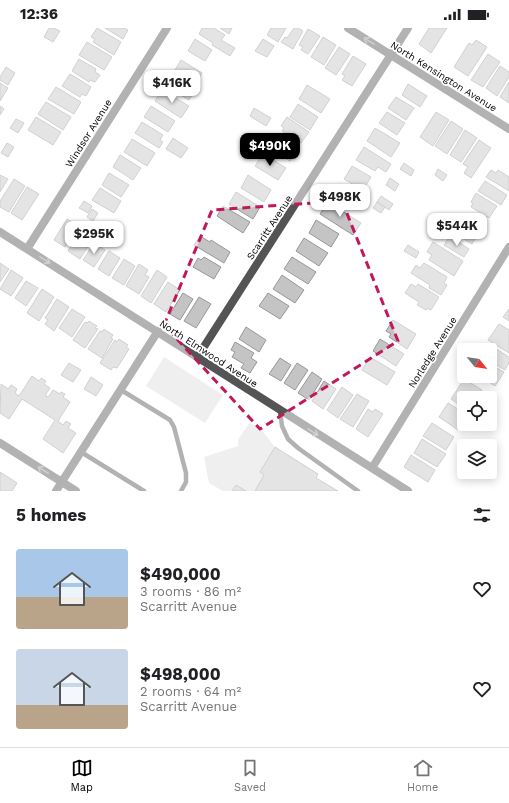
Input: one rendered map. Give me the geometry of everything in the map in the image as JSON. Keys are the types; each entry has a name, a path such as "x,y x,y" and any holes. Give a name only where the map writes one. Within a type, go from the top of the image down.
{"street":[{"name":"Windsor Avenue","path":"27,249 167,28"},
{"name":"North Kensington Avenue","path":"348,28 509,129"},
{"name":"Scarritt Avenue","path":"198,356 408,28"},
{"name":"North Elmwood Avenue","path":"0,232 198,356 280,411 408,491"},
{"name":"Norledge Avenue","path":"372,468 509,247"},
{"path":"56,491 158,331"},
{"path":"0,443 76,491"}],"lane":[{"path":"121,390 170,420 174,427 186,472 186,482 181,491"},
{"path":"280,411 282,426 288,439 298,448 358,491"},
{"path":"81,452 144,491"}],"highlighted area":[{"path":"342,201 398,341 260,429 164,325 212,210"}],"shaded area":[{"path":"164,357 223,395 205,423 146,386"},
{"path":"249,423 259,427 275,447 260,472 264,475 255,491 246,491 236,485 232,491 223,491 209,483 204,457 238,446 238,440"}],"building":[{"path":"49,28 54,28 60,31 53,42 44,37"},
{"path":"97,28 121,42 114,55 93,42 95,39 91,37"},
{"path":"105,28 124,28 128,30 123,39"},
{"path":"202,28 214,28 225,35 221,40 235,48 230,56 212,45 213,43 199,34"},
{"path":"220,28 232,28 229,34"},
{"path":"271,28 286,28 278,42 267,35"},
{"path":"294,28 298,28 303,31 293,49 281,42 285,37 287,38"},
{"path":"429,28 447,28 431,53 419,44"},
{"path":"308,29 320,36 308,54 301,50 303,47 299,45"},
{"path":"323,37 336,45 324,65 311,57"},
{"path":"195,39 212,50 205,61 188,51"},
{"path":"263,39 274,46 267,57 255,51"},
{"path":"476,40 487,47 468,76 454,67 469,43 472,45"},
{"path":"87,42 112,57 104,70 79,55"},
{"path":"339,47 350,54 336,75 325,68"},
{"path":"488,54 500,62 483,87 471,80"},
{"path":"353,56 366,64 352,86 342,80 345,76 342,74"},
{"path":"79,59 96,69 95,72 100,75 95,82 90,80 89,82 72,71"},
{"path":"181,60 202,73 196,83 175,70"},
{"path":"500,66 509,72 509,77 497,96 486,88"},
{"path":"6,67 15,73 8,85 0,80 0,77"},
{"path":"70,74 91,87 86,96 82,94 80,97 62,86"},
{"path":"173,75 196,89 189,100 166,86"},
{"path":"509,82 509,103 500,97"},
{"path":"0,83 8,88 0,101"},
{"path":"408,84 427,96 420,107 402,95"},
{"path":"307,85 330,99 321,113 299,99"},
{"path":"56,87 81,102 74,114 48,99"},
{"path":"162,90 189,106 181,118 155,101"},
{"path":"396,97 414,108 406,120 388,108"},
{"path":"46,102 71,117 63,130 38,114"},
{"path":"298,104 318,117 310,130 290,117"},
{"path":"0,106 4,109 0,115"},
{"path":"151,106 175,121 168,132 144,117"},
{"path":"254,108 271,118 266,126 250,116"},
{"path":"387,112 405,123 397,135 379,123"},
{"path":"436,112 449,120 433,146 420,137"},
{"path":"36,117 61,132 53,145 28,130"},
{"path":"287,117 309,132 301,143 282,131 284,128 281,126"},
{"path":"16,119 24,123 18,133 10,128"},
{"path":"451,121 463,129 447,154 435,146"},
{"path":"142,122 163,135 160,140 163,142 159,148 135,133"},
{"path":"375,128 400,143 391,157 367,141"},
{"path":"465,130 477,138 461,162 450,155"},
{"path":"274,133 298,148 290,161 258,142 263,134 266,136 268,134 272,136"},
{"path":"173,138 188,148 181,158 166,149"},
{"path":"132,139 155,153 147,166 124,152"},
{"path":"479,140 491,148 471,178 464,173 468,167 463,164"},
{"path":"7,143 14,147 8,157 1,153"},
{"path":"364,147 391,164 386,172 378,167 375,171 356,160"},
{"path":"263,154 286,168 278,180 255,166"},
{"path":"120,155 141,168 133,180 113,167"},
{"path":"404,163 414,170 411,176 400,169"},
{"path":"352,166 371,177 363,190 344,179"},
{"path":"438,169 447,175 443,181 435,175"},
{"path":"491,170 496,173 498,170 509,177 509,191 486,177"},
{"path":"109,173 129,185 121,197 102,185"},
{"path":"0,175 8,179 0,192"},
{"path":"248,175 271,190 264,202 241,188"},
{"path":"390,178 399,184 395,191 386,185"},
{"path":"14,179 25,186 9,212 0,207 0,201"},
{"path":"485,181 507,195 501,205 478,191"},
{"path":"340,184 360,196 352,209 332,197"},
{"path":"27,187 39,194 22,220 11,213"},
{"path":"100,188 121,201 114,213 92,200"},
{"path":"236,192 260,207 253,219 229,204"},
{"path":"476,193 497,206 489,218 471,207 473,203 471,202"},
{"path":"381,196 393,204 389,210 377,202"},
{"path":"84,201 92,206 88,213 79,208"},
{"path":"328,202 361,223 353,235 320,214"},
{"path":"377,202 385,207 381,213 373,208"},
{"path":"223,206 250,222 243,233 217,216"},
{"path":"92,209 98,213 93,221 87,217"},
{"path":"67,219 78,225 65,247 54,240"},
{"path":"316,220 339,234 331,247 309,233"},
{"path":"459,223 478,234 472,244 453,232"},
{"path":"82,229 94,237 80,259 68,251"},
{"path":"200,236 210,242 211,240 230,252 224,263 194,245"},
{"path":"450,236 469,249 464,257 444,245"},
{"path":"304,238 328,253 319,266 296,251"},
{"path":"433,242 463,261 454,276 429,260 432,255 427,252"},
{"path":"94,243 105,250 94,267 83,260"},
{"path":"408,245 419,252 416,258 404,251"},
{"path":"109,251 120,258 109,276 98,269"},
{"path":"204,257 221,267 214,279 193,267 198,258 201,260"},
{"path":"292,257 316,272 308,284 284,269"},
{"path":"124,259 135,266 124,285 112,278"},
{"path":"0,263 9,269 0,282"},
{"path":"424,263 447,277 444,283 447,285 441,295 429,288 430,285 411,273 416,265 420,268"},
{"path":"139,264 148,270 145,275 149,277 139,294 126,286"},
{"path":"11,270 23,278 11,296 0,289"},
{"path":"157,270 167,277 151,303 141,296"},
{"path":"282,275 304,290 295,303 273,289"},
{"path":"26,281 38,288 26,306 15,298"},
{"path":"168,282 180,290 166,312 154,304"},
{"path":"411,284 416,287 418,284 439,297 431,310 427,308 426,310 417,305 419,302 405,293"},
{"path":"42,289 54,297 39,321 27,313"},
{"path":"183,293 193,299 180,320 170,314"},
{"path":"268,293 289,306 280,319 259,306"},
{"path":"199,297 211,304 196,328 184,321"},
{"path":"57,299 69,307 54,331 45,324 48,320 45,318"},
{"path":"72,309 85,317 72,337 59,328"},
{"path":"509,309 509,321 503,317"},
{"path":"393,320 416,334 407,349 389,337 391,334 386,331"},
{"path":"89,321 97,326 95,328 98,329 85,348 73,340 85,322 87,323"},
{"path":"499,324 509,330 509,353 497,346 497,343 493,343 488,340"},
{"path":"246,327 266,340 259,352 239,339"},
{"path":"104,329 113,335 111,338 113,339 102,358 88,349 100,331 102,332"},
{"path":"119,339 128,345 126,347 129,349 117,368 113,367 111,370 100,363 115,340 117,342"},
{"path":"380,339 404,354 396,366 373,351"},
{"path":"235,342 254,353 251,358 257,362 250,373 241,368 244,364 232,357 235,352 231,350"},
{"path":"497,349 509,357 509,363 505,370 497,365"},
{"path":"370,357 395,372 387,385 362,370"},
{"path":"280,358 291,365 281,381 269,374"},
{"path":"69,363 81,370 73,382 61,375"},
{"path":"297,363 308,370 295,390 284,383"},
{"path":"497,368 504,372 497,383"},
{"path":"312,372 322,379 309,400 298,393"},
{"path":"32,376 39,381 41,378 46,381 44,384 50,388 46,394 46,397 49,396 53,390 60,394 61,392 65,394 63,397 70,402 58,421 63,425 66,421 71,424 68,428 76,433 63,453 43,439 55,420 22,399 9,419 0,413 1,384 8,389 11,385 17,389 15,393 19,396"},
{"path":"91,377 103,385 96,396 84,389"},
{"path":"324,381 336,389 323,409 312,401"},
{"path":"461,383 471,383 482,390 457,391 457,403 451,399"},
{"path":"342,387 353,395 338,418 327,410"},
{"path":"357,394 369,401 353,427 340,419"},
{"path":"448,403 457,409 457,429 439,417"},
{"path":"368,409 373,412 375,409 383,414 368,437 356,429"},
{"path":"432,423 454,437 446,450 423,436"},
{"path":"422,439 446,454 437,467 414,453"},
{"path":"275,447 318,474 316,478 338,491 255,491 264,475 260,472"},
{"path":"411,455 435,470 428,482 404,467"},
{"path":"0,472 17,483 12,491 0,491"},
{"path":"236,485 246,491 232,491"}]}
